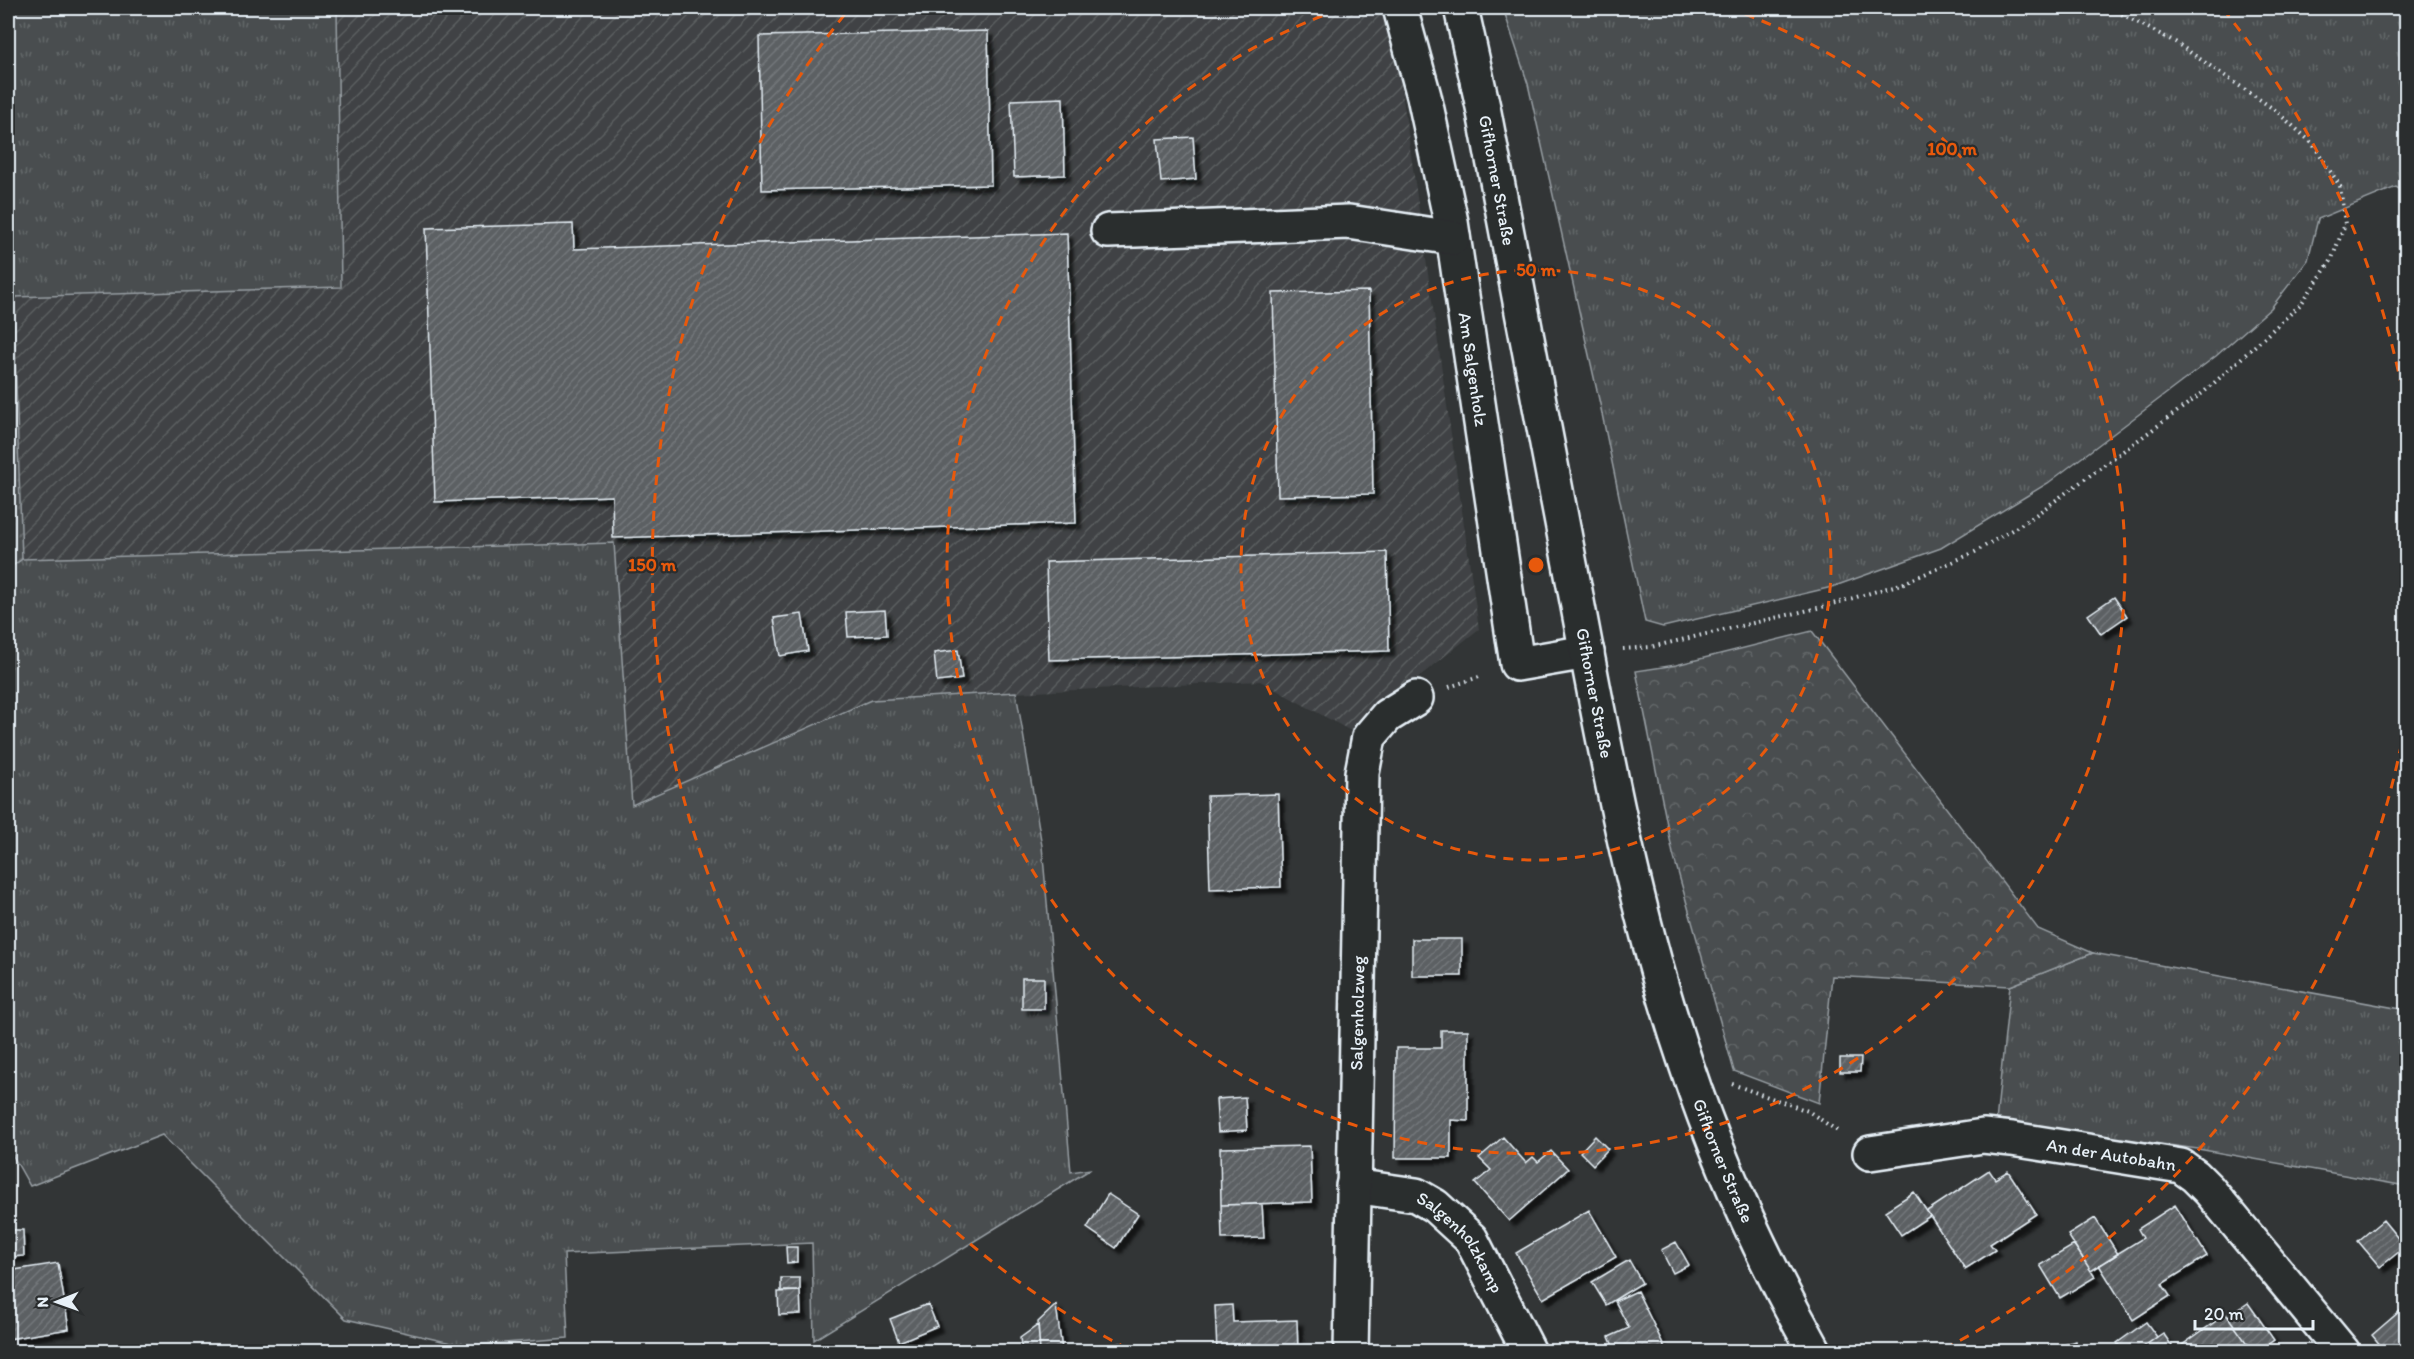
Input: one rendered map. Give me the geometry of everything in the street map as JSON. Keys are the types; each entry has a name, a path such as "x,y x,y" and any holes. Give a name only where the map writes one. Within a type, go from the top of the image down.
{"street":[{"name":"Am Salgenholz","path":"1400,8 1424,96 1453,238 1517,664"},
{"name":"Gifhorner Straße","path":"1461,8 1483,107 1624,837 1654,962 1686,1067 1718,1152 1754,1235 1815,1352"},
{"path":"1108,231 1349,222 1453,238"},
{"path":"1517,664 1587,652"},
{"name":"Salgenholzweg","path":"1351,1352 1362,773 1369,737 1387,716 1416,698"},
{"name":"An der Autobahn","path":"1870,1152 1983,1136 2181,1166 2209,1190 2343,1352"},
{"name":"Salgenholzkamp","path":"1353,1186 1416,1195 1435,1206 1471,1239 1529,1352"}],"path":[{"path":"1587,652 1651,647 1826,606 1904,583 1975,552 2030,519 2204,392 2301,304 2331,261 2345,224 2340,186 2312,143 2275,110 2175,42 2110,8"},
{"path":"1416,698 1517,664"},
{"path":"1686,1067 1808,1111 1870,1152"}],"shaded area":[{"path":"337,8 1390,8 1479,629 1351,731 1260,681 871,700 632,806 614,544 22,559 13,297 341,287"}],"green space":[{"path":"8,8 337,8 341,287 13,297 8,244"},
{"path":"1503,8 2406,8 2406,193 2396,187 2318,219 2308,260 2271,308 2216,356 2048,483 1941,548 1832,587 1663,627 1645,622 1600,404 1528,84"},
{"path":"8,244 13,297 22,559 8,569"},
{"path":"614,543 632,805 871,700 1016,692 1042,846 1071,1172 1091,1169 814,1340 812,1243 564,1254 568,1338 464,1346 346,1319 162,1135 30,1186 8,1147 8,569 22,559"},
{"path":"1812,631 2038,929 2093,953 2010,986 1832,976 1819,1103 1734,1071 1673,854 1636,671 1676,665"},
{"path":"2093,953 2406,1010 2406,1186 2198,1149 1996,1122 2010,986"}],"building":[{"path":"988,31 991,185 762,190 759,36"},
{"path":"1063,98 1065,175 1014,177 1011,100"},
{"path":"1193,137 1196,179 1161,182 1157,139"},
{"path":"573,224 574,249 1067,233 1076,523 613,538 612,496 435,502 426,228"},
{"path":"1369,291 1373,494 1278,496 1273,293"},
{"path":"1387,552 1389,651 1049,660 1046,562"},
{"path":"2114,597 2127,616 2101,634 2088,615"},
{"path":"885,610 887,635 848,637 846,612"},
{"path":"802,614 808,651 780,656 774,618"},
{"path":"958,650 962,679 937,682 934,653"},
{"path":"1278,794 1281,887 1210,889 1207,796"},
{"path":"1412,939 1462,939 1462,976 1412,976"},
{"path":"1022,978 1044,978 1044,1009 1022,1009"},
{"path":"1441,1030 1468,1030 1468,1121 1451,1120 1451,1158 1395,1158 1396,1048 1441,1048"},
{"path":"1840,1058 1861,1058 1860,1072 1840,1072"},
{"path":"1245,1097 1247,1130 1218,1132 1216,1099"},
{"path":"1595,1136 1608,1149 1593,1165 1580,1152"},
{"path":"1503,1137 1526,1163 1533,1157 1538,1162 1551,1151 1568,1169 1509,1221 1475,1183 1491,1170 1479,1158"},
{"path":"1310,1146 1312,1202 1221,1205 1220,1148"},
{"path":"1989,1170 1995,1179 2008,1171 2036,1214 1990,1244 1995,1250 1965,1269 1927,1211"},
{"path":"1914,1192 1930,1216 1901,1235 1885,1211"},
{"path":"1108,1194 1138,1214 1116,1248 1087,1228"},
{"path":"1262,1204 1264,1238 1222,1239 1221,1205"},
{"path":"2175,1205 2207,1256 2162,1284 2170,1296 2133,1320 2099,1265 2143,1238 2138,1229"},
{"path":"1589,1210 1616,1257 1543,1299 1516,1253"},
{"path":"2095,1218 2118,1254 2091,1271 2068,1235"},
{"path":"2383,1220 2405,1247 2380,1267 2358,1241"},
{"path":"8,1230 23,1230 24,1256 8,1257"},
{"path":"1676,1242 1689,1265 1673,1273 1661,1250"},
{"path":"2074,1245 2095,1277 2060,1298 2040,1265"},
{"path":"786,1247 797,1247 797,1262 787,1263"},
{"path":"1629,1260 1642,1283 1606,1305 1592,1282"},
{"path":"58,1263 69,1329 8,1339 8,1271"},
{"path":"781,1278 800,1278 800,1291 781,1291"},
{"path":"800,1291 801,1314 779,1315 778,1292"},
{"path":"1637,1291 1667,1352 1603,1352 1613,1346 1609,1337 1629,1328 1615,1301"},
{"path":"2248,1303 2274,1340 2257,1352 2253,1352 2228,1317"},
{"path":"928,1304 937,1326 899,1342 890,1319"},
{"path":"1056,1305 1062,1350 1040,1352 1038,1322"},
{"path":"1232,1305 1233,1322 1297,1320 1298,1352 1217,1352 1215,1306"},
{"path":"2406,1306 2406,1352 2386,1352 2372,1335"},
{"path":"2226,1314 2253,1352 2176,1352 2175,1350"},
{"path":"2146,1322 2157,1337 2136,1352 2123,1352 2117,1343"},
{"path":"1038,1325 1040,1352 1022,1352 1020,1338"},
{"path":"2163,1333 2176,1352 2136,1352 2157,1337"},
{"path":"2075,1341 2079,1352 2056,1352 2055,1348"},
{"path":"1121,1343 1122,1352 1054,1352"}]}
